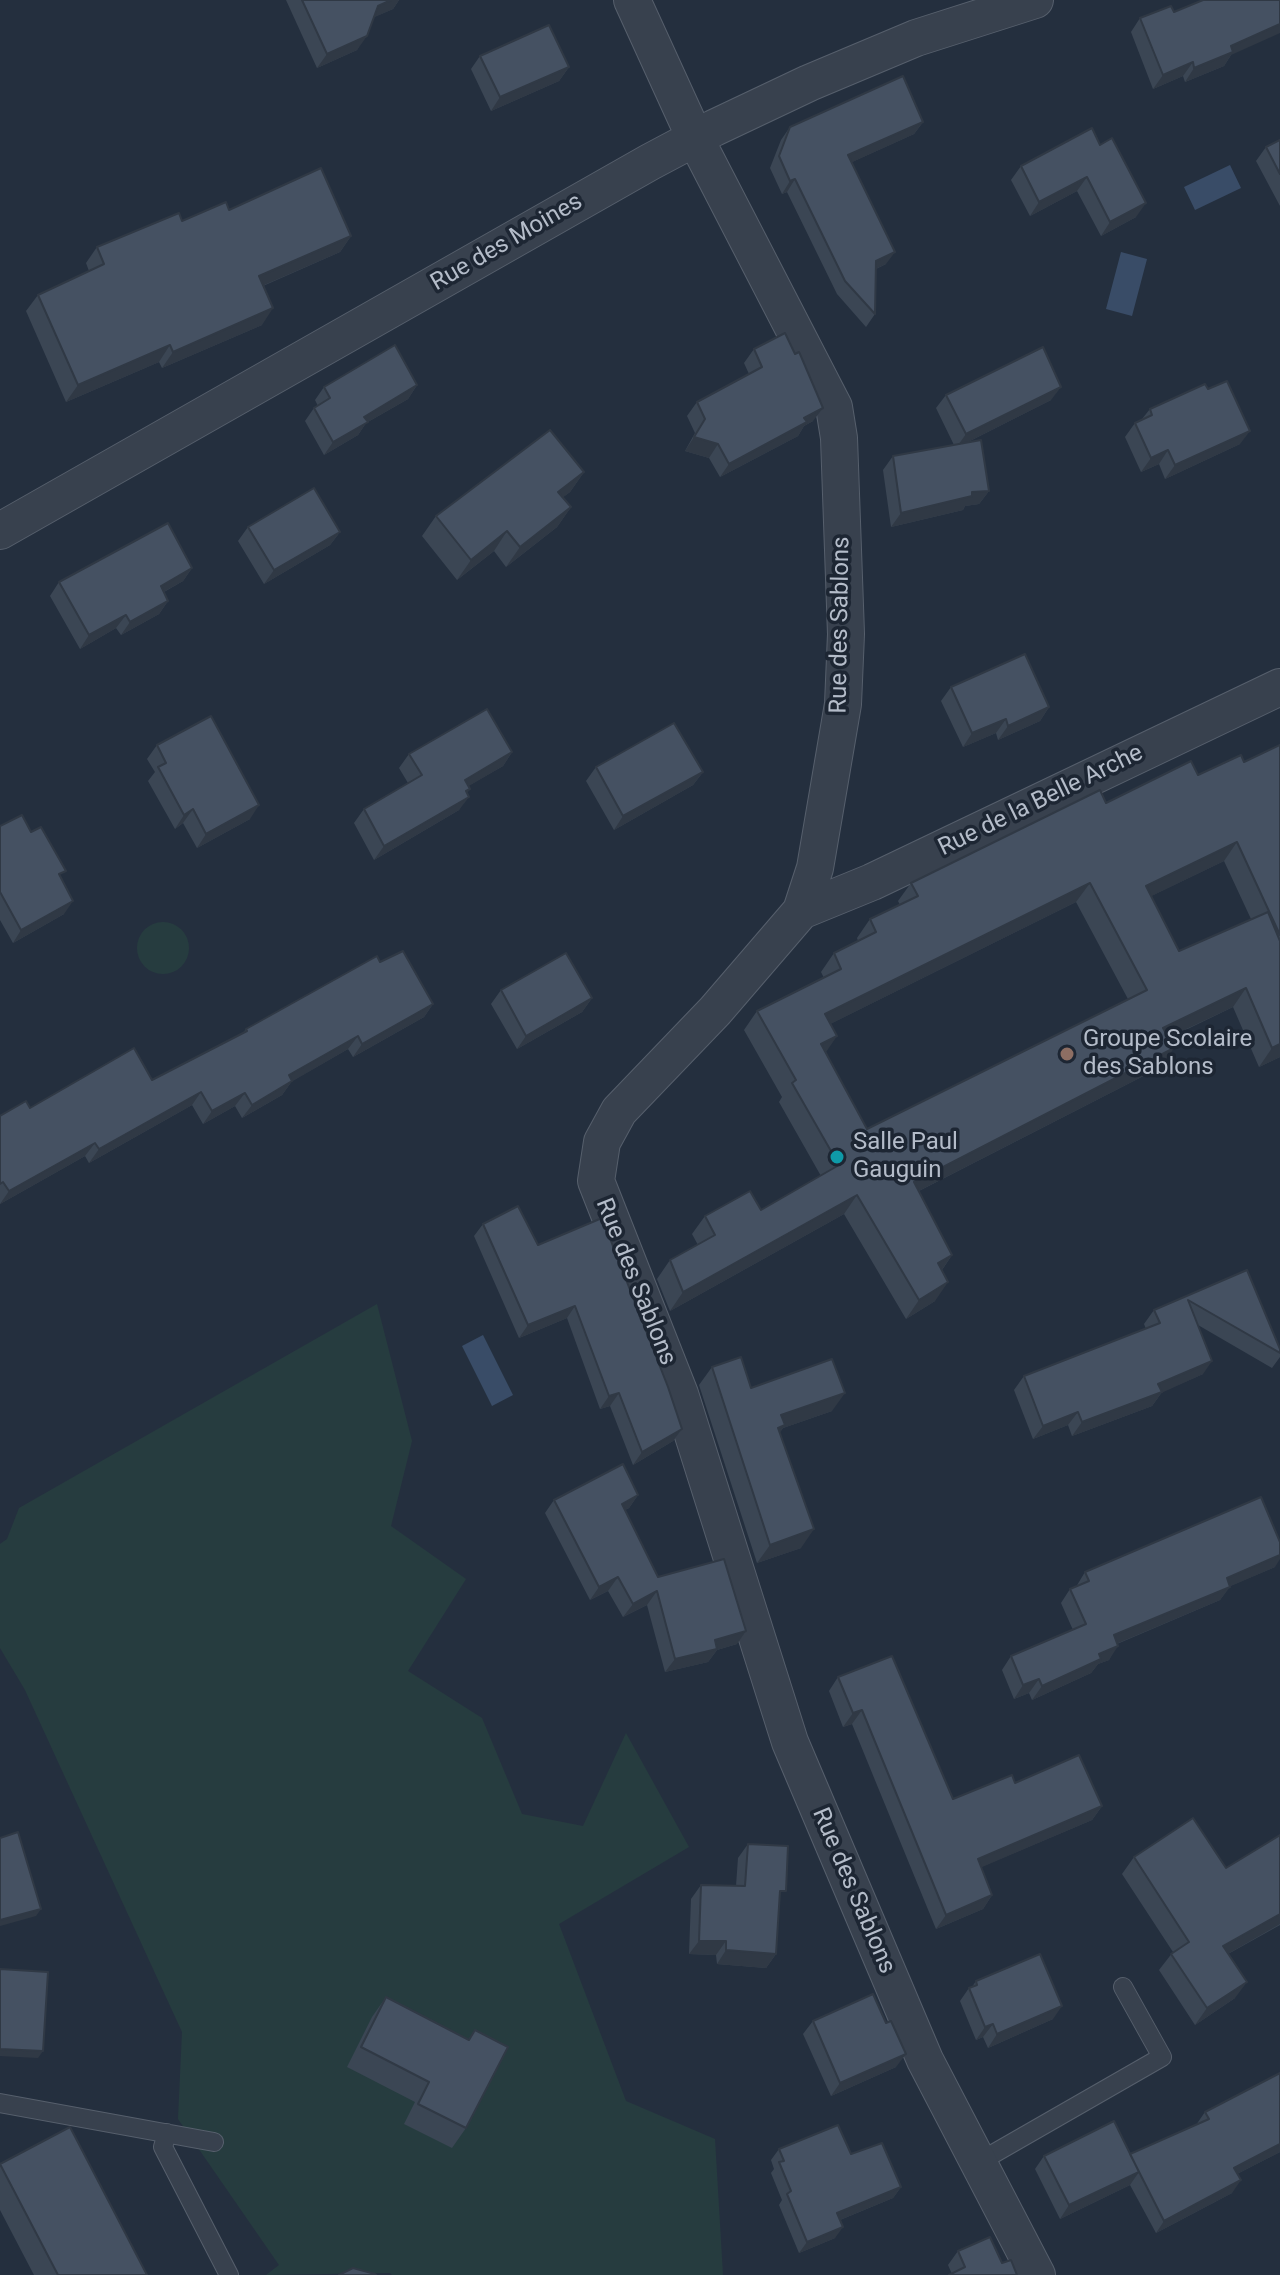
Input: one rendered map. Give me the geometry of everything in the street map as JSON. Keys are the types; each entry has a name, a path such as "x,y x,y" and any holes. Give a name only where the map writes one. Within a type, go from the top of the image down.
{"street":[{"name":"Rue des Sablons","path":"632,0 695,138 834,407 839,438 846,634 843,704 815,868 801,911 715,1011 619,1111 602,1142 596,1181 680,1394 790,1742 925,2060 1037,2275"},
{"name":"Rue des Moines","path":"0,531 695,138 809,83 916,38 1035,0"},
{"name":"Rue de la Belle Arche","path":"801,911 872,882 1280,687"}],"lane":[{"path":"979,2162 1162,2057 1123,1987"},
{"path":"0,2103 214,2142"},
{"path":"167,2133 163,2147 229,2275"}],"green space":[{"path":"163,922 181,930 189,948 181,966 163,974 145,966 137,948 145,930"},
{"path":"377,1304 412,1441 391,1526 466,1579 408,1671 482,1718 522,1814 583,1826 626,1733 689,1847 559,1924 626,2101 715,2139 723,2275 266,2275 279,2265 178,2119 182,2032 25,1690 0,1648 0,1544 7,1539 19,1508"}],"water":[{"path":"1230,165 1241,188 1195,210 1184,187"},
{"path":"1121,252 1147,259 1132,316 1106,309"},
{"path":"483,1335 513,1395 492,1406 462,1346"}],"building":[{"path":"302,0 391,0 378,6 367,36 327,54"},
{"path":"1203,0 1280,0 1280,24 1231,46 1233,52 1194,68 1193,62 1163,75 1140,18 1171,6 1174,12"},
{"path":"549,25 569,67 500,97 480,56"},
{"path":"903,76 923,122 848,155 895,252 876,261 875,314 845,281 795,179 790,181 779,156 790,127"},
{"path":"1092,128 1100,145 1112,138 1146,203 1110,222 1087,177 1039,202 1021,166"},
{"path":"1280,140 1280,174 1266,147"},
{"path":"321,168 351,236 259,276 273,308 173,352 170,345 78,385 38,295 104,264 97,247 179,213 182,221 226,202 229,210"},
{"path":"785,333 795,354 799,352 823,408 804,418 807,422 729,464 718,444 694,437 705,419 697,402 762,367 754,349"},
{"path":"395,345 417,385 364,417 368,422 333,442 314,408 330,398 324,387"},
{"path":"1043,347 1061,387 966,434 946,395"},
{"path":"1227,381 1250,431 1175,465 1168,450 1151,458 1135,423 1152,415 1150,409 1205,384 1208,389"},
{"path":"550,430 584,472 558,492 571,507 520,547 507,531 471,560 436,516"},
{"path":"981,440 989,491 972,492 972,496 901,513 893,456"},
{"path":"314,488 340,532 274,570 248,527"},
{"path":"168,523 192,568 161,586 168,601 130,622 126,615 89,635 59,582"},
{"path":"1025,654 1049,707 1008,726 1006,719 972,733 951,687"},
{"path":"487,709 512,752 465,780 470,789 466,791 469,797 384,846 364,809 422,775 409,754"},
{"path":"211,716 259,805 206,834 193,809 184,815 158,767 166,763 157,745"},
{"path":"674,723 703,772 623,816 596,767"},
{"path":"1280,745 1280,935 1237,842 1146,886 1179,951 1268,912 1280,941 1280,1044 1272,1048 1246,988 1163,1028 1174,1048 914,1182 952,1255 938,1263 948,1282 919,1300 857,1195 683,1292 670,1260 715,1235 705,1216 750,1191 761,1210 839,1165 792,1083 796,1080 757,1011 841,969 834,953 876,932 870,919 918,896 911,883 1100,790 1106,803 1191,761 1198,775 1241,755 1244,762","holes":["1090,883 1147,990 867,1129 821,1044 837,1036 825,1014"]},
{"path":"22,815 31,832 41,827 66,871 59,874 73,901 21,930 0,892 0,826"},
{"path":"403,951 433,1004 362,1044 358,1036 289,1075 292,1081 252,1105 245,1093 212,1111 201,1092 99,1149 95,1143 9,1191 3,1182 0,1184 0,1116 26,1101 30,1108 134,1048 152,1080 247,1031 377,956 380,962"},
{"path":"566,953 592,998 526,1036 501,990"},
{"path":"518,1206 538,1245 602,1218 682,1429 642,1452 619,1393 609,1396 575,1306 528,1325 483,1224"},
{"path":"1247,1270 1280,1353 1188,1300 1212,1361 1158,1384 1162,1392 1082,1422 1078,1412 1043,1426 1024,1376 1160,1323 1154,1310"},
{"path":"741,1357 751,1388 832,1359 845,1393 781,1415 785,1425 778,1428 814,1529 770,1545 712,1367"},
{"path":"623,1464 638,1495 622,1504 658,1577 724,1559 746,1631 715,1640 717,1649 675,1659 657,1591 633,1604 618,1577 599,1587 554,1500"},
{"path":"1261,1497 1280,1542 1280,1555 1227,1578 1230,1587 1114,1635 1118,1646 1099,1654 1101,1659 1042,1686 1039,1679 1023,1685 1011,1656 1086,1624 1070,1589 1089,1581 1085,1572"},
{"path":"892,1656 953,1799 1012,1775 1015,1783 1079,1755 1102,1806 978,1859 992,1895 946,1915 862,1710 853,1713 838,1677"},
{"path":"1193,1818 1226,1868 1280,1835 1280,1914 1223,1946 1247,1982 1207,2008 1171,1954 1189,1942 1134,1857"},
{"path":"18,1832 41,1909 0,1920 0,1838"},
{"path":"748,1844 788,1846 786,1891 780,1891 776,1954 726,1950 726,1941 699,1941 701,1885 745,1886"},
{"path":"1040,1954 1062,2006 997,2034 993,2024 985,2027 969,1988 977,1985 976,1981"},
{"path":"0,1969 48,1972 43,2051 0,2049"},
{"path":"873,1994 886,2023 891,2021 906,2054 840,2083 813,2021"},
{"path":"386,1997 469,2040 475,2030 508,2047 466,2128 418,2104 429,2082 361,2047"},
{"path":"1280,2073 1280,2144 1234,2168 1241,2180 1164,2221 1130,2154 1209,2119 1205,2112"},
{"path":"1114,2121 1139,2172 1069,2205 1044,2156"},
{"path":"838,2125 851,2154 882,2143 901,2187 837,2213 843,2227 807,2242 787,2194 791,2191 779,2162 784,2161 779,2149"},
{"path":"70,2127 147,2275 58,2275 0,2164"},
{"path":"990,2237 1002,2263 1011,2260 1017,2275 949,2275 965,2267 958,2251"},
{"path":"353,2268 375,2274 376,2275 339,2275"}],"place":[{"name":"Groupe Scolaire des Sablons","path":"1067,1054"},
{"name":"Salle Paul Gauguin","path":"837,1157"}]}
